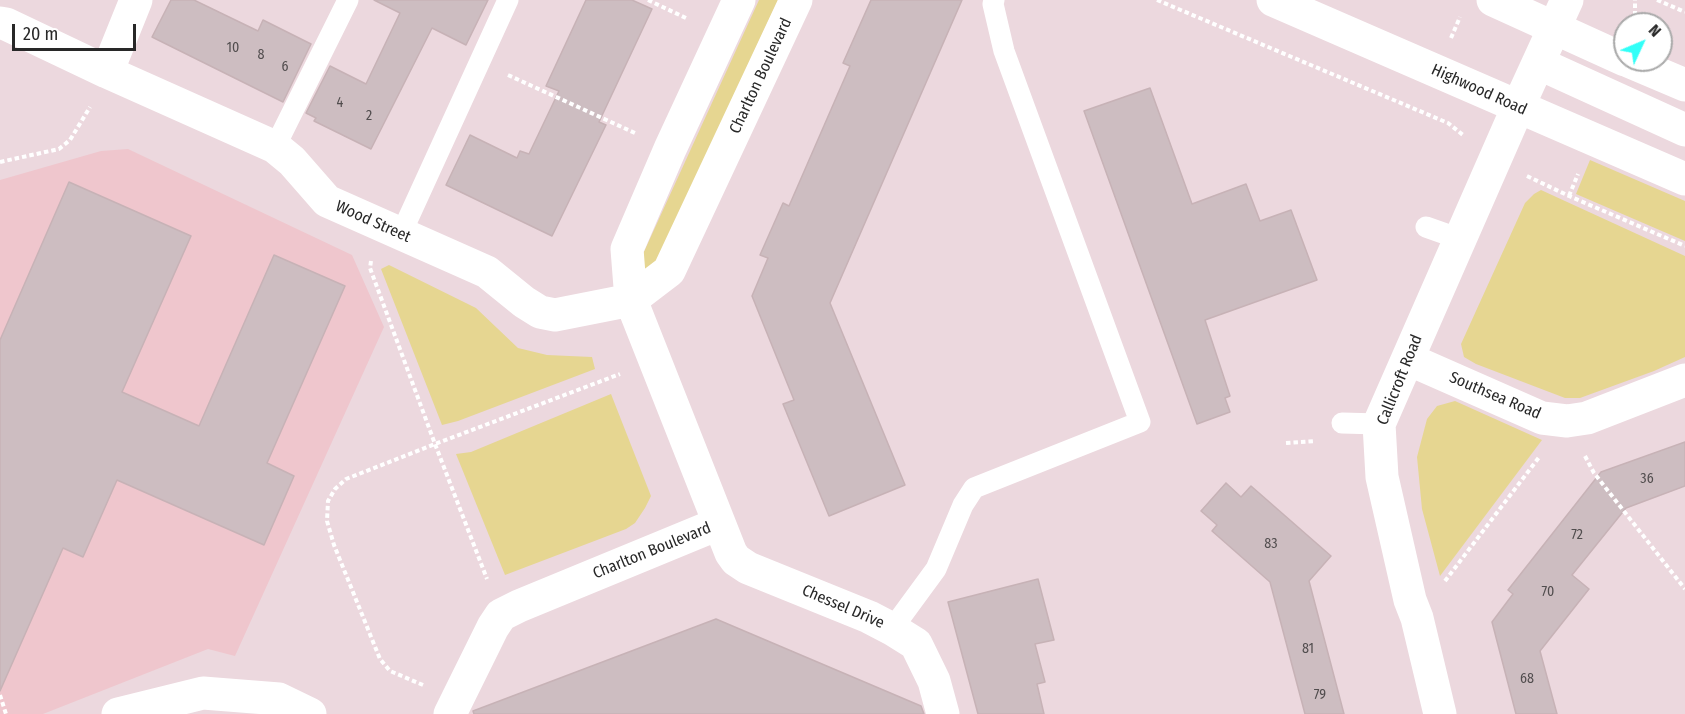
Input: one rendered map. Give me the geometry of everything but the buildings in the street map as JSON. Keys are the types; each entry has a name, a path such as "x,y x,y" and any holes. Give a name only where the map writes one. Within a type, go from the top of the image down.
{"street":[{"path":"107,72 136,0"},
{"name":"Charlton Boulevard","path":"501,615 718,524 632,300 627,249 738,0"},
{"name":"Charlton Boulevard","path":"632,300 669,271 796,0"},
{"name":"Highwood Road","path":"1273,0 1685,179"},
{"path":"1493,0 1561,14 1613,51"},
{"name":"Callicroft Road","path":"1440,714 1417,618 1410,600 1382,477 1379,424 1561,14"},
{"name":"Wood Street","path":"0,23 275,147 292,161 327,201 487,272 540,312 555,315 632,300"},
{"path":"1539,63 1685,130"},
{"path":"1653,72 1685,86"},
{"name":"Southsea Road","path":"1408,359 1542,418 1567,421 1587,418 1685,380"},
{"name":"Chessel Drive","path":"718,524 731,553 736,560 748,568 869,617 916,644 934,681 944,714"},
{"path":"453,706 501,615"},
{"path":"123,713 203,693 279,699 310,714"}],"lane":[{"path":"275,147 348,0"},
{"path":"390,229 480,63 508,0"},
{"path":"892,629 936,568 963,505 974,488 1140,422 1004,51 994,0"},
{"path":"1426,227 1460,239"},
{"path":"1342,423 1379,424"}],"path":[{"path":"648,0 722,34"},
{"path":"1157,0 1448,123 1495,160 1569,196 1685,246"},
{"path":"1657,0 1685,12"},
{"path":"480,63 670,149"},
{"path":"0,162 58,149 70,140 82,123 107,72"},
{"path":"390,229 370,268 501,615"},
{"path":"453,706 390,671 380,659 334,545 327,521 328,501 335,489 346,479 654,361"},
{"path":"1417,618 1567,421 1594,473 1685,589"},
{"path":"0,695 6,714"}],"shaded area":[{"path":"759,0 778,0 651,274 637,267"},
{"path":"128,149 352,255 384,327 235,656 208,649 43,714 0,714 0,180 101,151"},
{"path":"1590,160 1685,201 1685,241 1576,194"},
{"path":"1541,190 1685,256 1685,357 1580,398 1565,398 1476,364 1464,357 1461,344 1525,203"},
{"path":"389,265 476,308 518,348 547,355 592,357 595,369 442,425 381,269"},
{"path":"611,394 651,496 645,508 635,523 626,529 505,575 456,454 471,452"},
{"path":"1455,401 1542,440 1440,576 1422,509 1417,457 1427,419 1437,406"}]}
